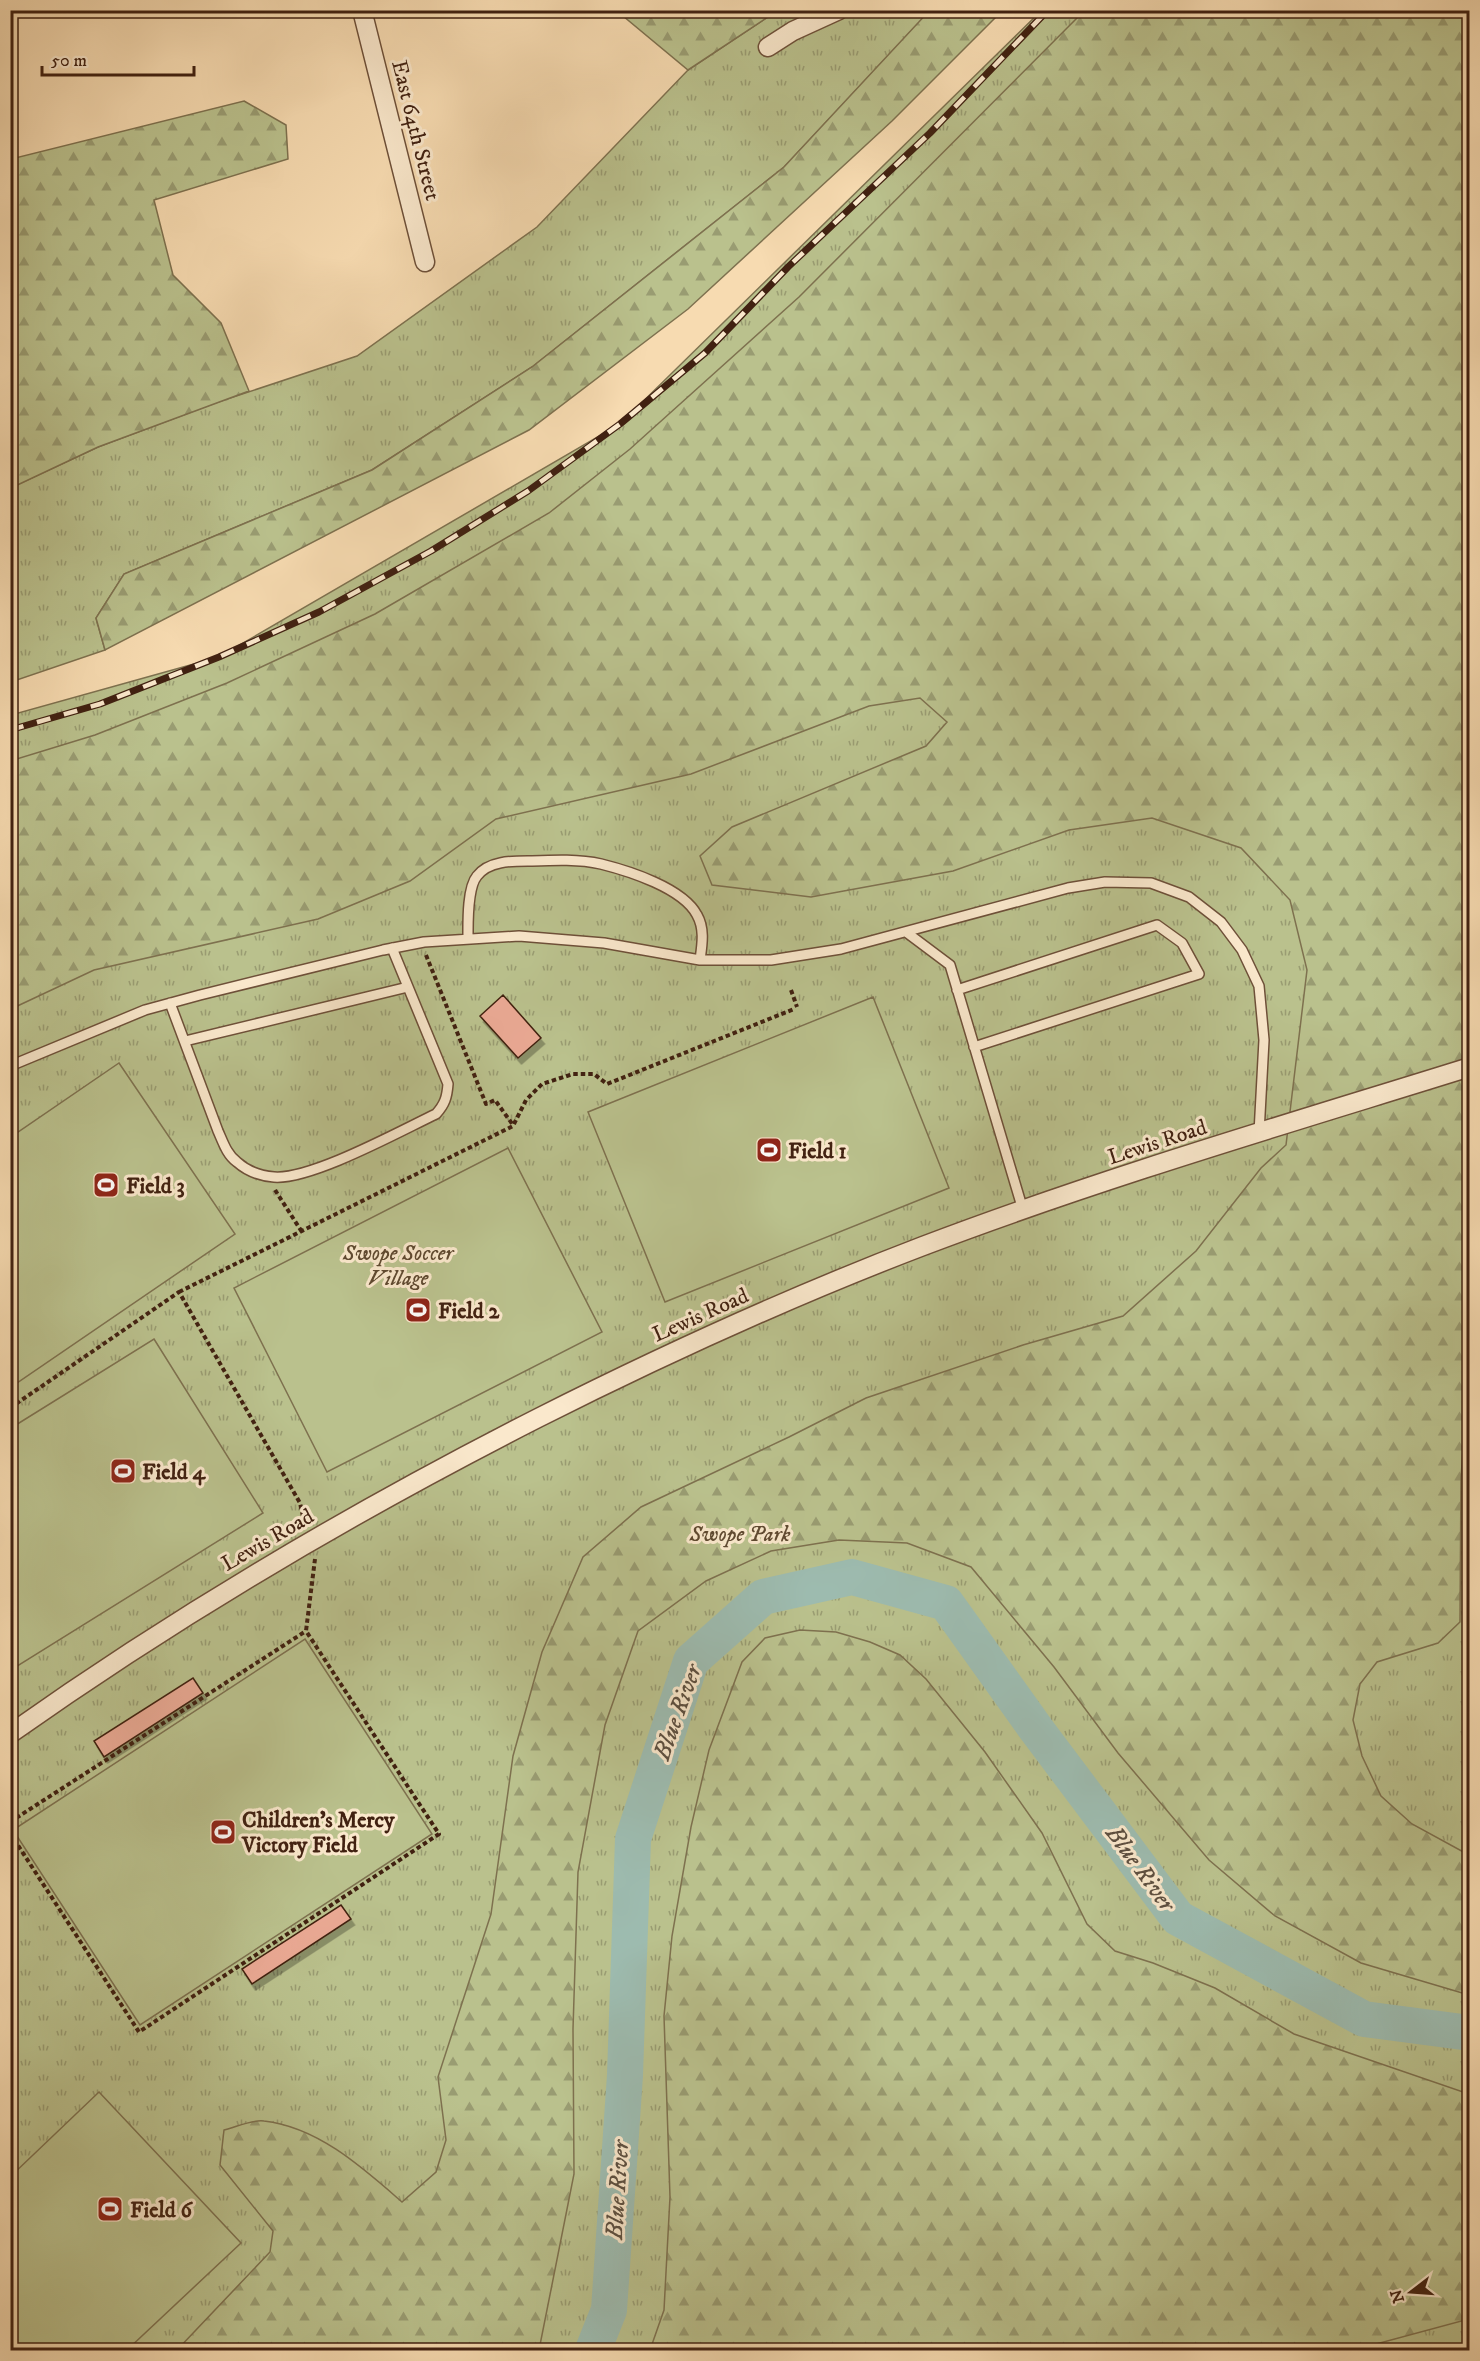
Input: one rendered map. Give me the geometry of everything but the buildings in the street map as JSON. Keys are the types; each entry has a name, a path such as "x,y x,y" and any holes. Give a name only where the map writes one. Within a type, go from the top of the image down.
{"street":[{"name":"East 64th Street","path":"362,10 425,262"},
{"path":"768,47 792,31 840,10"},
{"name":"Lewis Road","path":"10,1734 87,1679 197,1608 433,1471 660,1357 922,1246 1023,1210 1470,1067"}],"lane":[{"path":"468,939 468,911 475,877 486,867 512,861 568,861 611,867 642,877 678,895 692,907 698,916 703,936 700,960"},
{"path":"10,1066 145,1010 423,942 519,936 582,942 700,960 771,960 841,949 1068,888 1105,882 1151,883 1189,897 1221,922 1242,951 1259,986 1264,1040 1259,1133"},
{"path":"957,990 1157,925 1182,943 1199,974 974,1047"},
{"path":"906,932 950,965 1023,1210"},
{"path":"170,1003 227,1151 235,1161 261,1175 276,1178 292,1176 336,1160 436,1114 443,1106 448,1084 392,948"},
{"path":"184,1041 408,987"}],"path":[{"path":"425,953 486,1104 495,1100 513,1126"},
{"path":"10,1408 179,1292 513,1126 526,1100 542,1084 573,1074 594,1074 607,1084 796,1008 791,990"},
{"path":"179,1292 300,1503 304,1521"},
{"path":"10,1833 139,2032 439,1834 306,1631 316,1556"},
{"path":"10,1822 306,1631"}],"green space":[{"path":"930,10 1002,11 892,121 688,309 529,430 105,650 96,618 124,574 372,470 532,367 784,167"},
{"path":"617,11 777,11 688,70"},
{"path":"777,11 930,11 784,167 532,367 372,470 124,574 96,618 105,650 11,682 10,488 98,447 215,403 357,356 537,227 688,70"},
{"name":"Swope Park","path":"1041,11 1469,11 1469,2350 11,2350 11,715 219,657 620,424"},
{"path":"1084,11 1469,11 1470,1406 1466,1408 1461,1478 1460,1622 1438,1643 1377,1662 1360,1684 1353,1720 1362,1756 1381,1796 1412,1824 1469,1855 1469,1995 1361,1963 1275,1916 1209,1860 1118,1753 1054,1667 971,1567 907,1543 839,1540 771,1551 706,1581 638,1631 605,1725 578,1872 573,2029 574,2174 539,2350 177,2350 270,2252 273,2231 220,2165 224,2130 260,2121 303,2131 339,2151 402,2202 436,2172 446,2140 438,2077 491,1914 513,1756 542,1652 583,1557 641,1507 866,1398 1023,1345 1123,1316 1196,1251 1261,1168 1286,1145 1307,970 1290,900 1241,848 1152,818 1069,830 953,871 811,897 712,885 700,856 732,827 926,746 947,722 920,698 869,706 691,774 496,819 410,881 318,919 94,970 11,1009 10,761 95,735 227,683 375,614 549,513 630,449 799,297"},
{"path":"244,101 286,125 288,159 154,200 173,275 221,323 249,391 98,447 11,488 11,159"},
{"name":"Field 1","path":"873,997 949,1188 665,1302 588,1112"},
{"name":"Field 3","path":"119,1063 235,1234 11,1387 11,1137"},
{"name":"Field 2","path":"508,1148 602,1332 327,1472 234,1288"},
{"name":"Field 4","path":"154,1339 263,1513 11,1670 11,1428"},
{"path":"800,1630 836,1632 870,1642 900,1655 926,1679 985,1752 1042,1833 1087,1924 1115,1951 1153,1963 1215,1988 1294,2034 1469,2094 1469,2319 1354,2350 650,2350 664,2310 670,2197 664,2016 672,1936 691,1827 709,1750 742,1662 765,1638"},
{"name":"Children's Mercy Victory Field","path":"305,1639 432,1834 140,2025 13,1830"},
{"name":"Field 6","path":"99,2092 241,2243 127,2350 11,2350 11,2176"}],"waterway":[{"name":"Blue River","path":"593,2350 609,2310 625,2075 633,1839 691,1661 763,1597 852,1577 946,1603 1036,1729 1178,1918 1364,2019 1470,2033"}],"railway":[{"path":"10,730 100,704 219,657 319,612 431,551 528,491 620,424 705,353 788,267 930,133 1048,10"}],"place":[{"name":"Field 1","path":"769,1150"},
{"name":"Field 3","path":"106,1185"},
{"name":"Field 2","path":"418,1310"},
{"name":"Field 4","path":"123,1471"},
{"name":"Children's Mercy Victory Field","path":"223,1832"},
{"name":"Field 6","path":"110,2209"}],"park label":[{"name":"Swope Soccer Village","path":"398,1264"}]}
